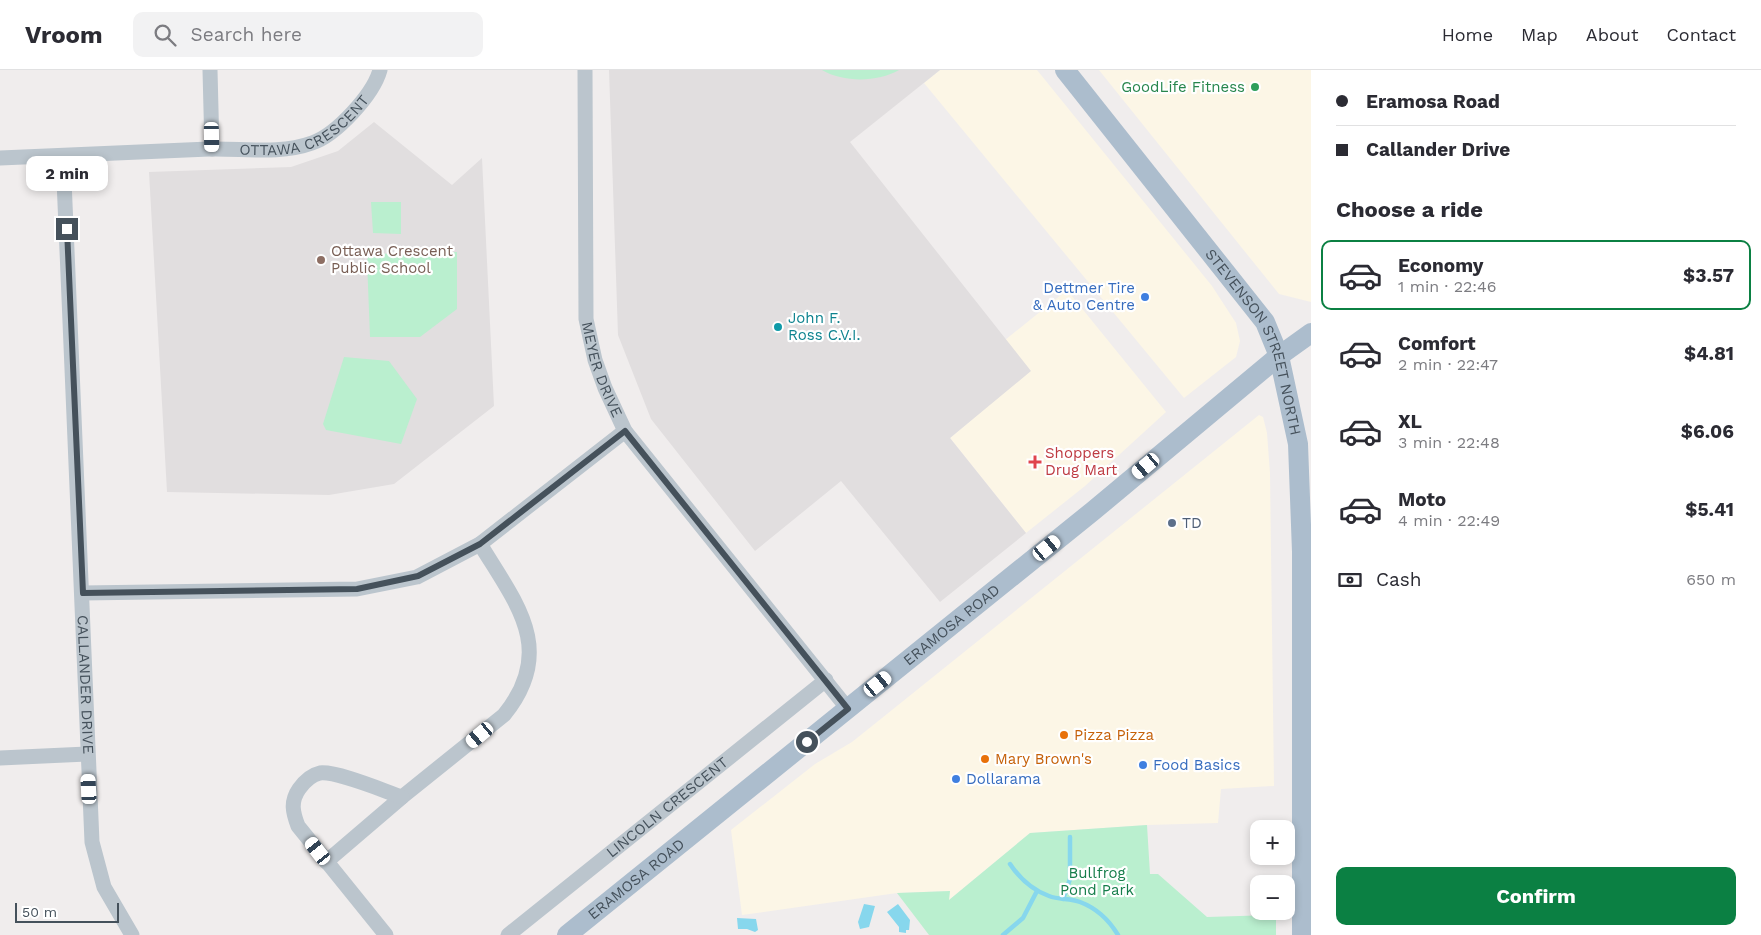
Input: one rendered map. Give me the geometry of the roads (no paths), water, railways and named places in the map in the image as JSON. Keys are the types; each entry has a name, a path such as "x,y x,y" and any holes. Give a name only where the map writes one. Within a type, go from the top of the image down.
{"main road":[{"name":"STEVENSON STREET NORTH","path":"1065,70 1265,322 1279,356 1298,444 1306,552 1307,838 1302,935"},
{"name":"ERAMOSA ROAD","path":"567,935 1093,511 1279,356 1311,333"}],"street":[{"path":"210,70 212,149"},
{"name":"OTTAWA CRESCENT","path":"0,158 212,149 279,150 313,143 344,122 357,108 363,101 380,70"},
{"name":"MEYER DRIVE","path":"585,70 586,319 595,360 605,388 625,431 848,709"},
{"name":"CALLANDER DRIVE","path":"64,156 92,842 97,865 112,904 132,935"},
{"path":"83,593 357,589 418,576 480,544 625,431"},
{"path":"326,862 402,796 504,715 515,702 528,670 529,638 516,603 480,544"},
{"name":"LINCOLN CRESCENT","path":"508,935 826,680"},
{"path":"0,758 87,754"},
{"path":"386,935 298,826 293,814 293,801 306,781 321,773 333,774 402,796"}],"water":[{"path":"864,904 875,906 869,927 860,929 858,922"},
{"path":"898,904 910,920 909,930 906,930 906,933 899,932 899,927 887,912"},
{"path":"737,918 756,919 758,930 755,932 747,929 738,929"}],"waterway":[{"path":"1063,899 1070,879 1070,837"},
{"path":"1010,864 1022,879 1037,891 1053,897 1076,901 1097,911 1111,924 1118,935"},
{"path":"1003,935 1023,918 1037,891"}],"place":[{"name":"GoodLife Fitness","path":"1255,87"},
{"name":"Ottawa Crescent Public School","path":"321,260"},
{"name":"Dettmer Tire & Auto Centre","path":"1145,297"},
{"name":"John F. Ross C.V.I.","path":"778,327"},
{"name":"Shoppers Drug Mart","path":"1035,462"},
{"name":"TD","path":"1172,523"},
{"name":"Pizza Pizza","path":"1064,735"},
{"name":"Mary Brown's","path":"985,759"},
{"name":"Food Basics","path":"1143,765"},
{"name":"Dollarama","path":"956,779"}],"park label":[{"name":"Bullfrog Pond Park","path":"1097,882"}]}
